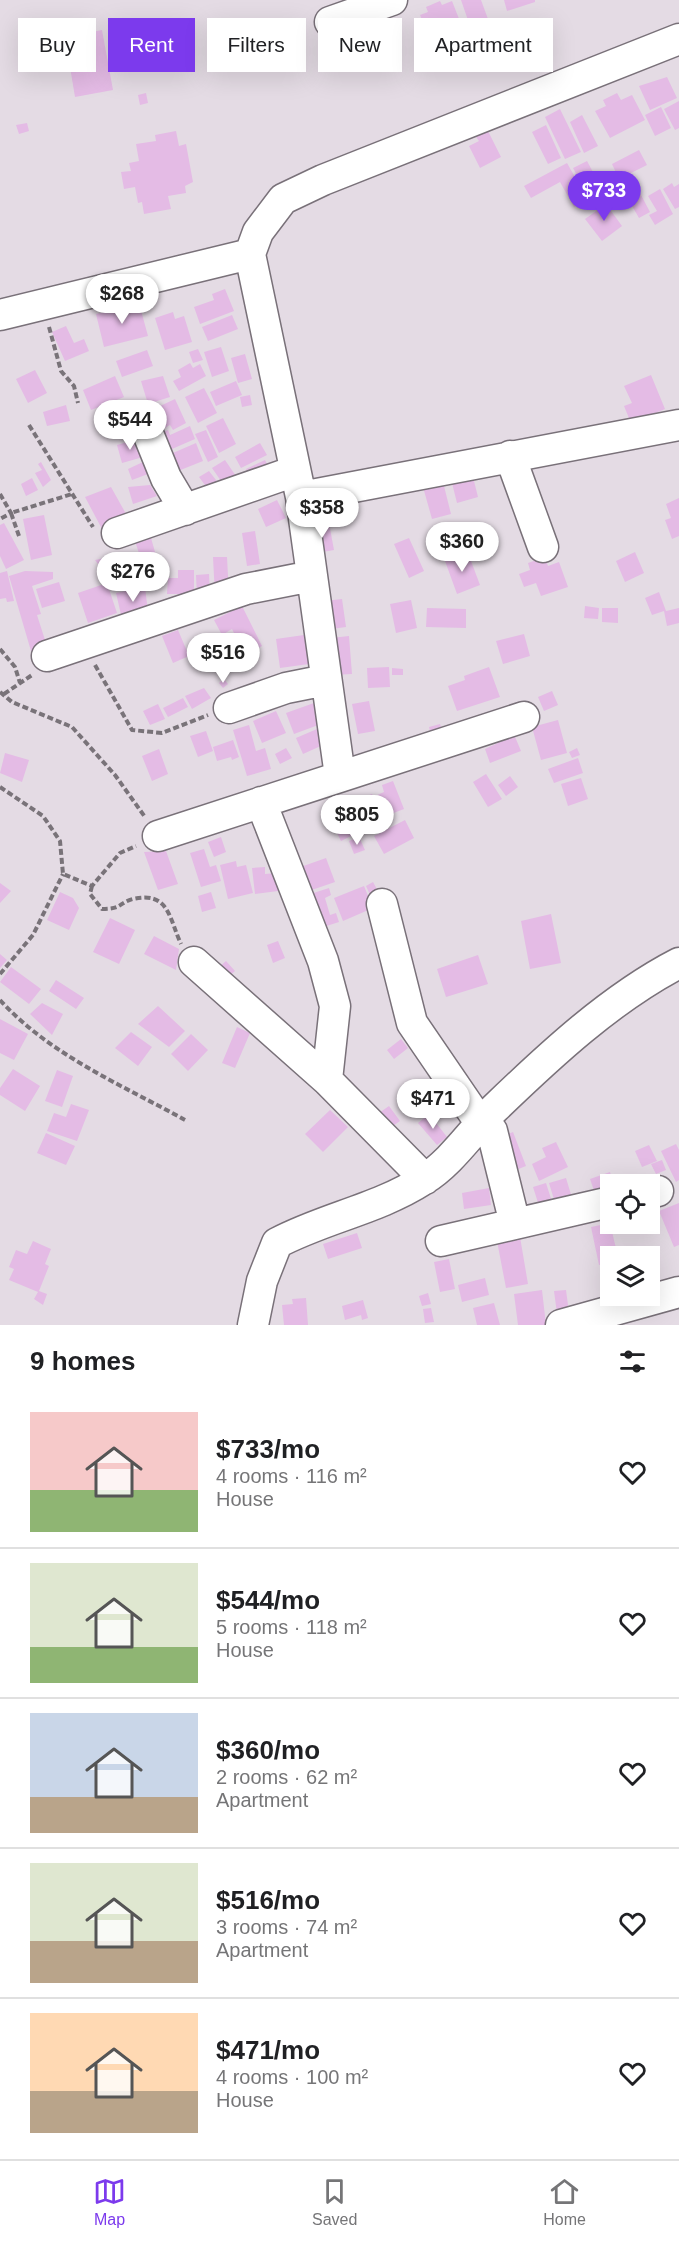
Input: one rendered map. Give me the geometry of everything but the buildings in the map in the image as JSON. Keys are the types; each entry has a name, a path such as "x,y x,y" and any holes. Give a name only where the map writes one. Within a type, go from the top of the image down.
{"street":[{"path":"341,18 392,0"},
{"path":"340,776 298,484 250,254 258,232 284,199 440,132 679,39"},
{"path":"0,315 250,254"},
{"path":"117,534 185,510 298,484 510,456 679,425"},
{"path":"147,431 166,478 185,510"},
{"path":"510,456 543,547"},
{"path":"47,656 246,589 312,576"},
{"path":"229,708 286,688 326,680"},
{"path":"158,836 524,717"},
{"path":"261,802 323,961 335,1006 327,1080"},
{"path":"382,904 412,1023 481,1124 492,1131 515,1224"},
{"path":"195,962 327,1080 425,1179"},
{"path":"254,1325 262,1281 277,1243 303,1229 390,1198 425,1179 549,1058 624,995 644,981 679,963"},
{"path":"441,1241 600,1204"},
{"path":"561,1325 679,1292"}],"path":[{"path":"43,304 61,371 74,386 78,403"},
{"path":"29,425 97,534 117,534"},
{"path":"0,494 11,513 19,536"},
{"path":"0,519 11,513 72,494"},
{"path":"82,644 132,730 162,733 229,708"},
{"path":"0,649 15,667 20,683"},
{"path":"47,656 42,668 2,693 12,702 72,727 115,775 158,836 120,853 92,886 90,894 102,909 117,909 130,900 154,897 164,904 182,945 195,962"},
{"path":"0,788 43,816 60,841 63,874 33,935 0,974"},
{"path":"63,874 92,886"},
{"path":"0,1000 48,1044 185,1120"}]}
